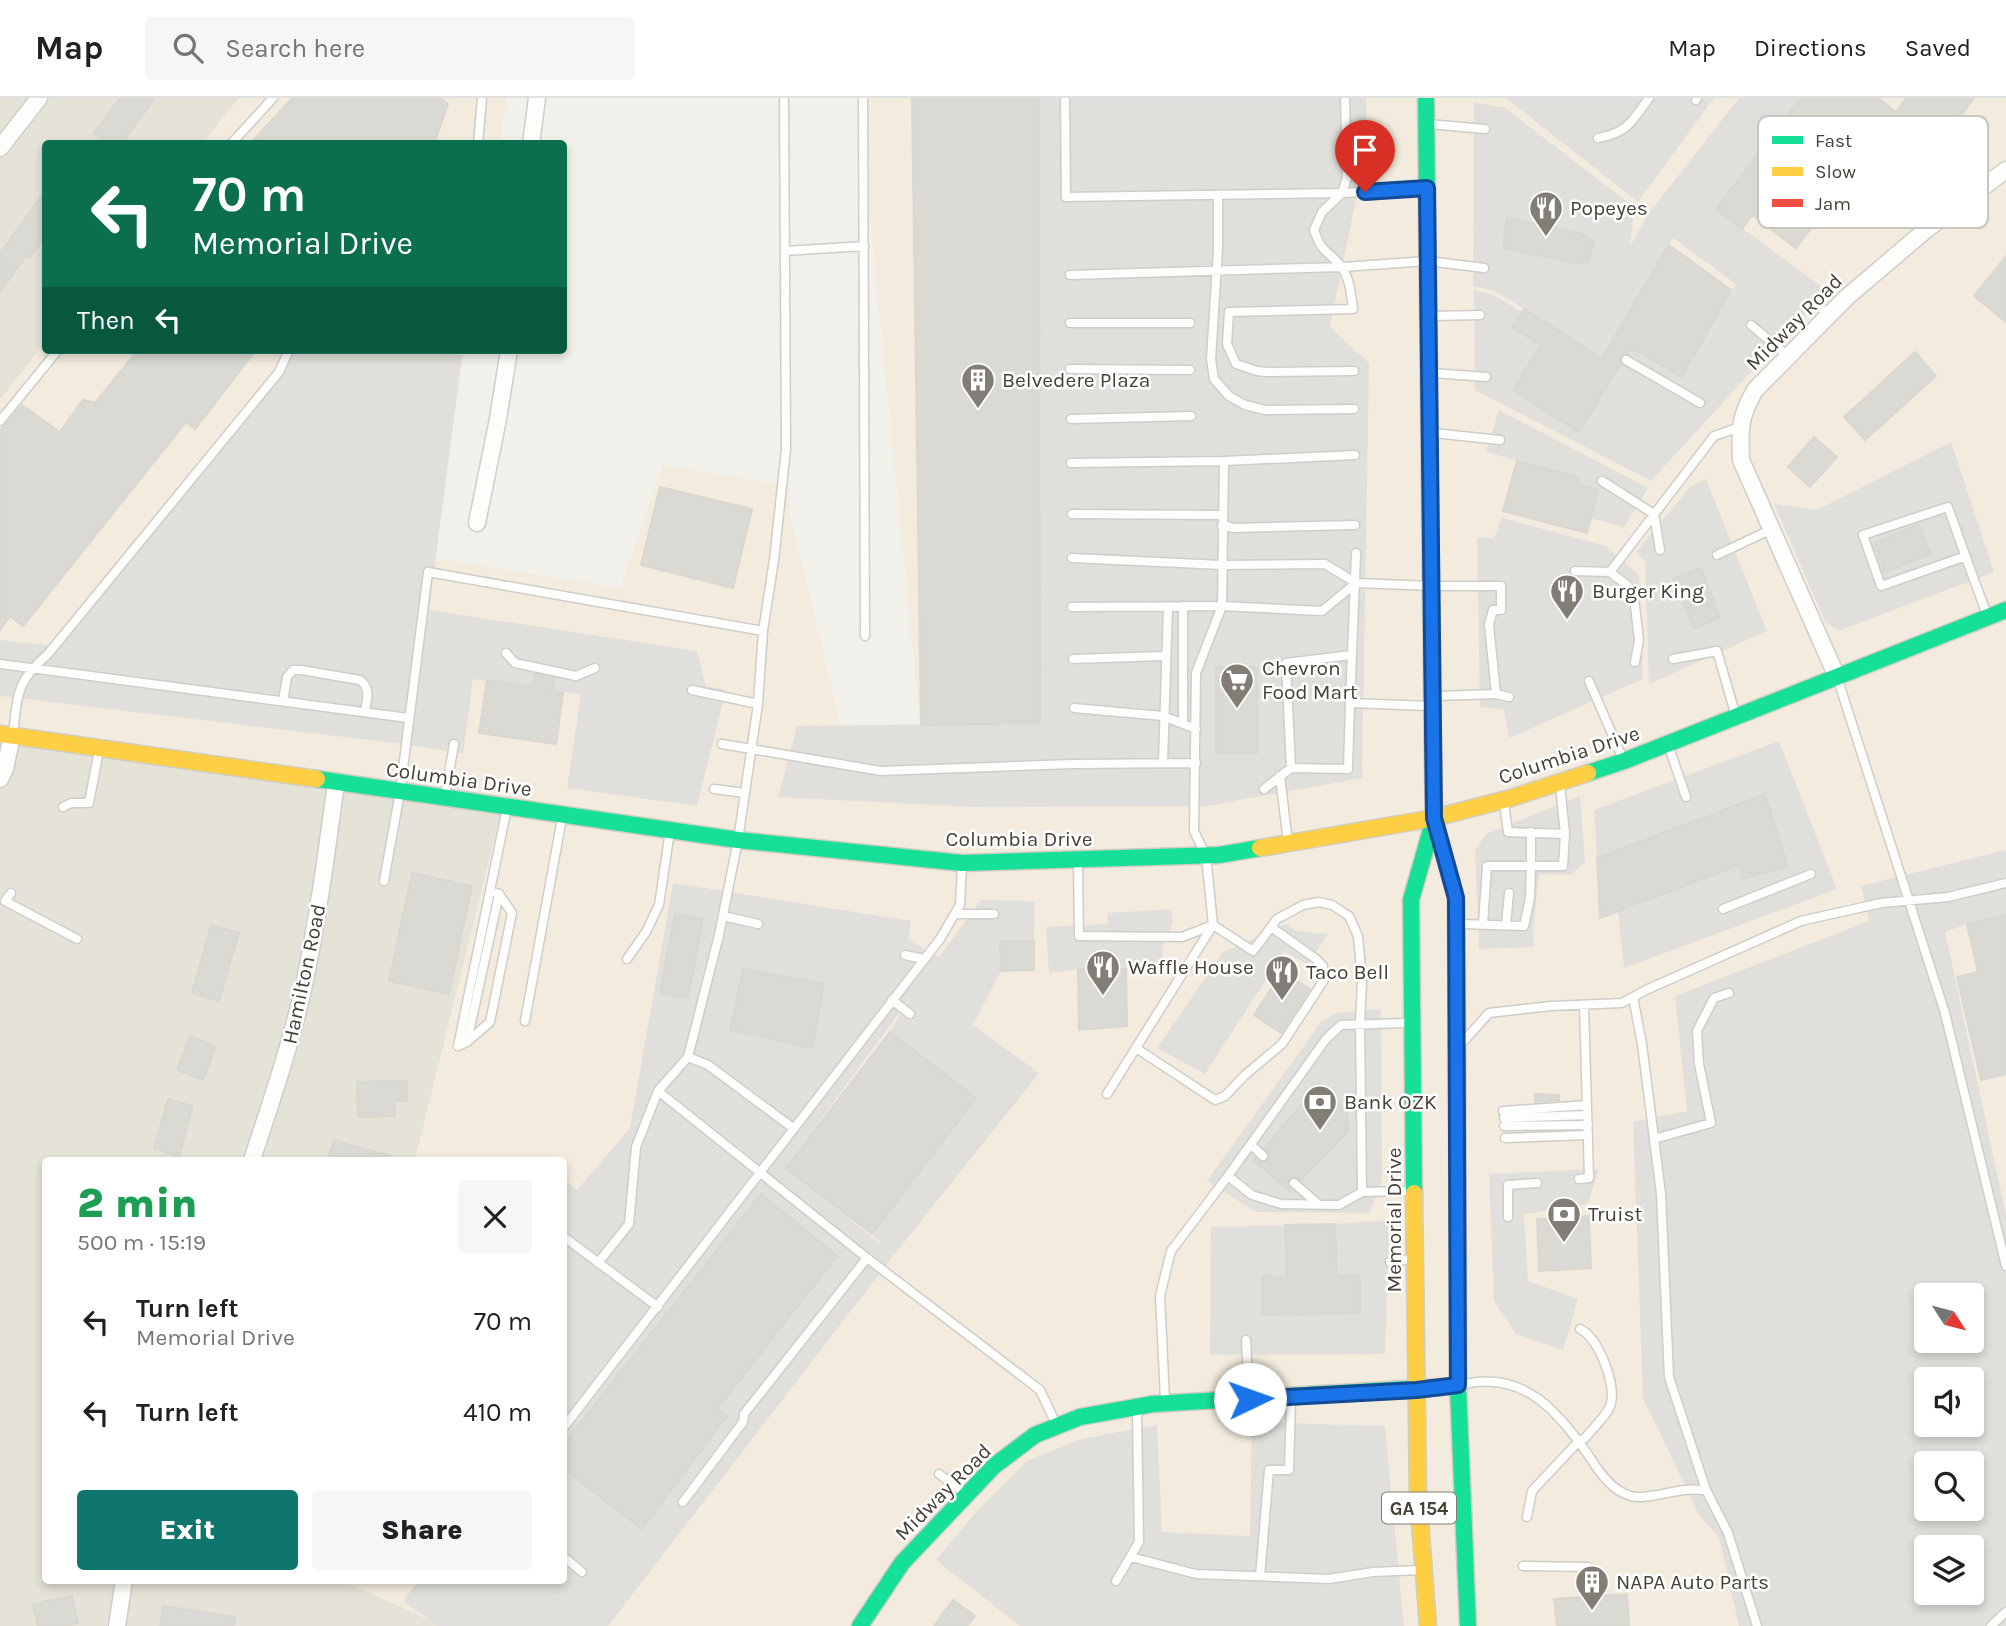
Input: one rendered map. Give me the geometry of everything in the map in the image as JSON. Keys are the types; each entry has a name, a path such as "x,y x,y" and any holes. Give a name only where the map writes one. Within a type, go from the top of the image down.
{"main road":[{"name":"Memorial Drive","path":"1426,98 1434,818 1456,898 1458,1385 1468,1626"},
{"name":"Columbia Drive","path":"6,734 738,840 962,863 1206,856 1434,818 1503,800 1624,761 2006,610"},
{"name":"Memorial Drive","path":"1428,1626 1418,1496 1411,900 1434,818"},
{"name":"Midway Road","path":"860,1626 902,1563 994,1466 1035,1435 1057,1426 1080,1418 1165,1403 1417,1390 1458,1385"}],"street":[{"path":"0,148 38,98"},
{"path":"532,140 537,98"},
{"name":"Midway Road","path":"1988,183 2006,170"},
{"name":"Midway Road","path":"1837,677 1741,460 1740,427 1745,408 1755,390 1830,315 1928,228"},
{"path":"477,523 508,354"},
{"path":"0,779 5,769 6,734"},
{"name":"Hamilton Road","path":"253,1157 283,1066 304,985 322,889 336,783"},
{"path":"117,1626 123,1584"}],"lane":[{"path":"235,140 273,98"},
{"path":"478,140 482,98"},
{"path":"598,1263 629,1224 636,1147 658,1091 688,1057 723,916 738,840 758,704 763,631 786,449 784,98"},
{"path":"863,98 865,636"},
{"path":"1065,98 1066,197 1342,193 1427,188"},
{"path":"1215,312 1353,309 1350,285 1342,267 1320,247 1314,230 1322,212 1342,193 1347,178 1345,98"},
{"path":"1598,138 1616,135 1628,126 1649,98"},
{"path":"1427,124 1485,129"},
{"path":"1218,195 1217,271 1211,359 1214,379 1229,396 1245,405 1265,410 1354,409"},
{"path":"785,251 864,246"},
{"path":"1070,275 1342,267 1428,261 1484,268"},
{"path":"1814,303 1830,315"},
{"path":"1229,312 1227,344 1231,357 1245,368 1267,372 1354,371"},
{"path":"1429,316 1480,315"},
{"path":"1070,323 1190,323"},
{"path":"1751,325 1788,356"},
{"path":"0,421 55,354"},
{"path":"6,734 19,687 31,669 48,654 174,503 279,372 287,354"},
{"path":"1626,360 1700,403"},
{"path":"1070,369 1190,370"},
{"path":"1429,373 1486,377"},
{"path":"1071,419 1191,416"},
{"path":"1610,572 1714,436 1740,427"},
{"path":"1430,432 1500,440"},
{"path":"1071,463 1224,461 1355,455"},
{"path":"1107,1094 1213,925 1206,856 1194,831 1196,673 1222,606 1224,461"},
{"path":"1602,481 1654,514 1660,550"},
{"path":"1966,556 1881,586 1863,535 1948,507 1966,556 1988,617"},
{"path":"1072,513 1222,520 1234,528 1355,526"},
{"path":"1717,555 1770,530"},
{"path":"1264,789 1290,768 1348,769 1356,554"},
{"path":"1072,558 1222,565 1325,564 1356,583 1501,586 1501,610 1493,610 1489,625 1496,694"},
{"path":"384,881 400,792 428,572 763,631"},
{"path":"1575,572 1610,572 1628,586 1639,640 1635,662"},
{"path":"1072,607 1222,606 1322,611 1356,583"},
{"path":"1163,763 1168,606"},
{"path":"1183,606 1183,723"},
{"path":"1673,659 1717,651 1735,717"},
{"path":"506,653 515,663 576,676 594,668"},
{"path":"1290,768 1286,663 1351,655"},
{"path":"1073,659 1165,656"},
{"path":"0,664 408,718"},
{"path":"283,701 287,677 293,670 301,670 360,680 366,684 368,692 366,712"},
{"path":"1837,677 1945,1013 2006,1266"},
{"path":"1589,681 1624,761"},
{"path":"692,690 758,704"},
{"path":"1350,703 1433,701 1496,694 1509,698"},
{"path":"1074,708 1163,716 1196,729"},
{"path":"445,798 454,744"},
{"path":"722,744 881,771 1073,764 1196,763"},
{"path":"1668,744 1686,797"},
{"path":"63,807 71,803 89,803 100,748"},
{"path":"1280,776 1288,844"},
{"path":"1483,924 1487,866 1563,866 1565,834 1560,782"},
{"path":"714,789 745,793"},
{"path":"1503,800 1508,832 1565,834"},
{"path":"490,891 499,894 512,913 490,1023 458,1046 507,807"},
{"path":"525,1021 562,815"},
{"path":"627,959 646,932 659,905 670,830"},
{"path":"1456,923 1524,926 1530,898 1531,832"},
{"path":"1078,860 1079,936 1182,937 1213,925"},
{"path":"567,1423 924,959 960,905 962,863"},
{"path":"1723,909 1811,874"},
{"path":"1457,1049 1489,1013 1622,1003 1801,921 1881,903 1948,897 2006,883"},
{"path":"11,892 3,900 77,939"},
{"path":"1506,925 1509,893"},
{"path":"467,1042 499,894"},
{"path":"1213,925 1253,951 1277,919 1303,905 1319,902 1332,905 1349,916 1358,936 1362,980 1362,1192"},
{"path":"955,914 994,914"},
{"path":"723,916 758,924"},
{"path":"1136,1048 1215,1100 1226,1096 1245,1075 1282,1044 1324,980 1323,966 1316,959 1271,927"},
{"path":"905,955 924,959"},
{"path":"1654,1139 1711,1123 1699,1064 1697,1031 1714,998 1729,993"},
{"path":"1633,997 1661,1194 1669,1377 1706,1490 1728,1533 1757,1626"},
{"path":"892,1000 910,1014"},
{"path":"1579,1179 1589,1178 1584,1005"},
{"path":"1165,1403 1160,1296 1171,1251 1326,1039 1341,1025 1411,1023"},
{"path":"688,1057 708,1065 793,1128"},
{"path":"658,1091 867,1258 1040,1390 1057,1426"},
{"path":"1504,1118 1587,1105"},
{"path":"1504,1118 1587,1115"},
{"path":"1504,1118 1588,1125"},
{"path":"1505,1138 1588,1135"},
{"path":"1251,1145 1263,1156"},
{"path":"1228,1176 1252,1195 1281,1203 1339,1206 1362,1192 1413,1191"},
{"path":"1294,1183 1318,1205"},
{"path":"1508,1217 1508,1185 1537,1183"},
{"path":"567,1239 658,1307"},
{"path":"683,1502 743,1422 744,1414 867,1258"},
{"path":"1390,1262 1414,1259"},
{"path":"1527,1517 1532,1491 1578,1441 1585,1438 1611,1405 1612,1390 1606,1365 1587,1332 1580,1329"},
{"path":"1246,1340 1250,1399"},
{"path":"1458,1385 1484,1380 1528,1390 1552,1409 1605,1480 1632,1497 1686,1489 1706,1490"},
{"path":"1260,1576 1269,1470 1289,1470 1291,1397"},
{"path":"1116,1581 1139,1542 1137,1407"},
{"path":"939,1474 967,1495"},
{"path":"1131,1557 1196,1574 1329,1579 1373,1572 1424,1569"},
{"path":"567,1560 582,1572"},
{"path":"1522,1566 1588,1567"},
{"path":"1991,1626 2006,1612"}],"shaded area":[{"path":"0,98 239,98 205,140 42,140 42,347 0,400"},
{"path":"239,98 507,98 500,140 206,140"},
{"path":"858,98 2006,98 2006,1626 443,1626 350,1584 567,1584 567,1157 416,1157 503,805 0,735 0,400 42,347 42,354 464,354 430,557 620,588 663,465 789,486 789,512 841,726 920,725"},
{"path":"1039,98 1366,98 1367,145 1330,327 1369,363 1362,778 1206,806 972,807 778,797 797,726 1040,723"},
{"path":"1506,98 1714,98 1638,202"},
{"path":"1739,98 1801,98 1787,116 1758,116 1758,154 1716,209 1829,292 1793,326 1651,481 1475,390 1474,290 1494,295 1522,312 1512,327 1541,345 1514,390 1579,432 1619,367 1495,291 1473,286 1474,102 1505,108 1634,207 1630,247 1646,217","holes":["1673,238 1736,284 1682,376 1614,338"]},
{"path":"287,354 451,354 462,356 429,610 697,651 706,686 726,690 697,806 567,788 581,695 473,679 463,754 411,745 0,696 0,640 51,646"},
{"path":"1499,410 1648,488 1624,527 1591,518 1598,490 1576,484 1577,477 1486,452"},
{"path":"1951,442 1994,572 1838,631 1825,621 1774,504 1817,510"},
{"path":"1706,479 1767,631 1649,684 1645,562 1636,552 1690,487"},
{"path":"1502,518 1606,546 1639,575 1643,679 1509,738 1504,710 1480,707 1477,538 1494,538"},
{"path":"0,735 503,805 416,1157 42,1157 42,1584 350,1584 443,1626 0,1626"},
{"path":"1779,741 1837,889 1624,968 1618,911 1739,865 1744,879 1788,865 1765,794 1597,858 1594,810"},
{"path":"1580,796 1585,862 1571,875 1539,874 1534,947 1479,949 1475,850 1486,834"},
{"path":"2006,850 2006,915 1945,932 2006,1215 2006,1626 1739,1626 1719,1537 1699,1515 1643,1398 1633,1122 1687,1111 1675,996 1869,921 1861,886"},
{"path":"673,883 911,921 908,939 939,957 981,900 1035,901 1034,941 1000,942 1001,971 973,1025 1039,1073 894,1255 608,1626 438,1626 403,1601 416,1584 567,1584 567,1182 577,1190 630,1128","holes":["910,998 890,1032 976,1098 872,1234 885,1248 786,1167"]},
{"path":"1171,909 1173,923 1163,946 1162,966 1078,969 1049,973 1046,927 1108,924 1107,913"},
{"path":"1286,924 1296,931 1328,934 1308,964 1284,952 1205,1074 1157,1048 1223,952"},
{"path":"1381,1009 1382,1180 1369,1213 1256,1212 1207,1181 1321,1022 1336,1013"},
{"path":"1599,1169 1588,1204 1524,1214 1528,1281 1578,1299 1563,1350 1516,1334 1494,1301 1489,1174"},
{"path":"1390,1220 1385,1354 1210,1355 1211,1227"},
{"path":"1252,1422 1385,1426 1404,1626 1020,1626 936,1560 977,1511 1027,1461 1081,1439 1157,1425 1162,1532 1250,1536"}],"building":[{"path":"120,98 155,98 124,140 103,140 94,133"},
{"path":"292,98 441,98 448,104 435,140 254,140"},
{"name":"Belvedere Plaza","path":"912,98 1039,98 1040,723 921,725"},
{"path":"1801,98 1878,98 1896,112 1906,98 1974,98 1960,116 1787,116"},
{"path":"1758,154 1758,220 1752,215 1742,229 1716,209"},
{"path":"42,195 42,240 30,257 27,255 0,292 0,253"},
{"name":"Popeyes","path":"1507,218 1582,234 1594,243 1589,261 1577,263 1503,248"},
{"path":"1769,228 1811,228 1796,248"},
{"path":"1669,245 1731,290 1682,377 1631,348 1627,354 1621,356 1621,364 1579,432 1513,390 1541,345 1512,327 1524,309 1602,358"},
{"path":"2006,256 2006,322 1974,296"},
{"path":"1915,352 1936,376 1865,440 1844,417"},
{"path":"135,354 253,354 195,429 186,422 23,626 10,616 0,630 0,431 22,405 60,432 83,400 95,403"},
{"path":"1814,437 1837,457 1810,487 1788,467"},
{"path":"1517,461 1577,477 1576,484 1598,490 1587,533 1503,511"},
{"path":"660,487 752,509 733,588 641,565"},
{"path":"1919,524 1931,554 1885,572 1874,543"},
{"path":"1701,568 1720,617 1694,629 1673,579"},
{"name":"Chevron Food Mart","path":"1216,667 1257,667 1257,753 1216,753"},
{"path":"535,674 554,678 552,692 563,693 556,744 479,733 487,680 533,687"},
{"path":"1765,794 1788,866 1743,879 1739,865 1600,918 1597,858"},
{"path":"412,873 472,886 449,994 389,981"},
{"path":"675,914 703,919 688,998 660,993"},
{"path":"2006,915 2006,1074 1981,1080 1957,977 1978,972 1967,924"},
{"path":"211,925 239,933 219,1001 192,993"},
{"path":"1000,941 1034,941 1034,970 1001,971"},
{"path":"743,969 824,984 812,1048 730,1030"},
{"name":"Waffle House","path":"1078,969 1126,969 1127,1026 1079,1030"},
{"name":"Taco Bell","path":"1282,971 1310,989 1281,1033 1254,1015"},
{"path":"890,1032 976,1098 872,1234 786,1168"},
{"path":"190,1036 216,1046 203,1080 177,1070"},
{"path":"407,1081 407,1101 395,1101 395,1116 358,1117 357,1082"},
{"path":"1319,1084 1347,1112 1348,1131 1301,1180 1290,1178 1290,1191 1253,1160 1268,1160 1269,1153 1264,1148"},
{"path":"1535,1094 1559,1095 1559,1100 1535,1102"},
{"path":"168,1099 193,1106 179,1156 154,1148"},
{"path":"334,1140 390,1156 390,1157 329,1157"},
{"path":"761,1194 837,1256 717,1409 727,1416 642,1529 567,1471 567,1440"},
{"name":"Truist","path":"1589,1216 1591,1268 1539,1271 1537,1219"},
{"path":"1335,1224 1337,1275 1360,1276 1360,1313 1263,1315 1262,1276 1287,1277 1285,1225"},
{"name":"NAPA Auto Parts","path":"1627,1594 1629,1626 1557,1626 1554,1599"},
{"path":"72,1596 78,1623 38,1626 33,1604"},
{"path":"953,1600 975,1616 967,1626 934,1626"},
{"path":"163,1606 235,1617 234,1626 160,1626"}],"traffic: fast":[{"path":"1426,98 1431,591"},
{"path":"1588,773 2006,610"},
{"path":"317,779 738,840 962,863 1219,855 1260,848"},
{"path":"1414,1193 1411,900 1434,819"},
{"path":"1457,1041 1458,1386 1468,1626"},
{"path":"860,1626 902,1563 994,1466 1035,1435 1080,1417 1153,1404 1458,1386"}],"traffic: slow":[{"path":"0,734 317,779"},
{"path":"1433,765 1434,818 1456,898 1457,1041"},
{"path":"1260,848 1434,818 1511,798 1588,773"},
{"path":"1414,1193 1418,1496 1428,1626"}],"traffic: jam":[{"path":"1431,591 1433,765"}],"place":[{"name":"Popeyes","path":"1546,238"},
{"name":"Belvedere Plaza","path":"978,410"},
{"name":"Burger King","path":"1567,621"},
{"name":"Chevron Food Mart","path":"1237,710"},
{"name":"Waffle House","path":"1103,997"},
{"name":"Taco Bell","path":"1282,1002"},
{"name":"Bank OZK","path":"1320,1132"},
{"name":"Truist","path":"1564,1244"},
{"name":"NAPA Auto Parts","path":"1592,1612"}],"route":[{"path":"1250,1399 1417,1390 1458,1385 1456,898 1434,818 1427,188 1365,192"}]}
